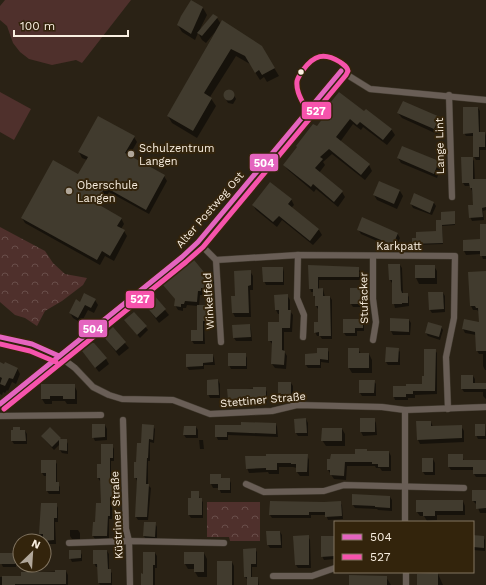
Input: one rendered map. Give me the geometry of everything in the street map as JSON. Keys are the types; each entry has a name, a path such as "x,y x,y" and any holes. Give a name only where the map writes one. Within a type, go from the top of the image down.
{"street":[{"name":"Alter Postweg Ost","path":"0,404 182,257 198,242 341,71 370,89 449,95"},
{"path":"449,95 486,100"},
{"name":"Lange Lint","path":"449,95 452,197"},
{"path":"198,242 216,260"},
{"path":"298,255 297,298 304,315 303,337"},
{"name":"Karkpatt","path":"216,260 298,255 454,256 454,318 446,357 448,409"},
{"name":"Stufacker","path":"373,256 373,299 376,322 373,340"},
{"name":"Winkelfeld","path":"216,260 221,342"},
{"name":"Stettiner Straße","path":"0,337 32,344 59,356 75,368 93,387 109,395 122,399 173,400 210,414 272,411 298,405 382,407 405,410 486,407"},
{"path":"405,410 405,521"},
{"path":"0,416 101,415"},
{"name":"Küstriner Straße","path":"123,420 126,529 130,542 130,585"},
{"path":"246,484 264,492 324,491 344,485 464,488"},
{"path":"69,544 130,542 224,543"},
{"path":"273,576 312,576 334,568"},
{"path":"406,573 406,585"}],"green space":[{"path":"5,0 131,0 82,63 76,60 52,65 29,59 20,52 13,43 7,26 0,20 0,6"},
{"path":"0,92 31,109 14,140 0,132"},
{"path":"0,227 45,251 53,263 65,274 87,278 83,285 62,301 45,311 37,326 25,318 15,315 0,302"},
{"path":"207,502 260,502 260,541 230,541 229,537 207,537"}],"building":[{"path":"191,0 203,7 191,34 177,25"},
{"path":"213,14 218,17 202,36 197,33"},
{"path":"222,20 262,46 275,68 262,75 259,70 255,73 245,56 231,49 204,93 212,98 193,131 167,116"},
{"path":"229,89 233,91 235,95 233,99 229,101 225,99 223,95 225,91"},
{"path":"339,92 364,111 366,109 392,129 383,140 360,122 357,125 350,119 336,137 370,164 361,175 329,149 320,157 323,159 315,168 343,191 334,202 313,184 311,187 283,165 313,124 317,126 332,106 330,103"},
{"path":"403,101 440,117 434,129 397,113"},
{"path":"463,107 478,107 479,132 485,132 485,147 479,147 479,157 473,157 473,133 463,134"},
{"name":"Oberschule Langen","path":"98,116 135,136 125,153 165,175 146,210 105,187 96,203 122,218 117,226 125,230 110,256 102,251 97,260 21,218 53,160 78,174 88,157 78,152"},
{"path":"402,146 439,161 434,174 397,158"},
{"path":"461,157 473,157 473,179 486,179 486,207 482,208 483,217 469,218 468,205 473,205 472,188 470,188 469,183 462,183"},
{"path":"379,181 400,190 394,204 373,195"},
{"path":"270,182 292,199 288,204 319,229 310,241 279,216 273,222 252,205"},
{"path":"414,193 434,202 430,213 410,204"},
{"path":"455,211 455,224 442,225 443,243 412,244 412,238 416,238 416,232 436,231 436,220 441,220 441,212"},
{"path":"362,217 398,233 393,245 357,230"},
{"path":"480,224 486,224 486,256 480,256 480,251 463,251 463,240 480,239"},
{"path":"194,260 208,277 213,277 213,284 207,283 204,288 201,288 201,291 198,291 197,302 185,301 184,304 181,304 181,307 174,306 175,299 163,285"},
{"path":"388,264 400,264 401,290 402,293 408,293 408,303 392,304 392,280 389,280"},
{"path":"308,265 359,267 359,277 318,277 318,289 309,289"},
{"path":"415,265 435,265 435,278 415,278"},
{"path":"262,267 283,267 283,282 263,282"},
{"path":"251,270 251,285 248,286 249,313 232,313 231,296 235,296 234,271"},
{"path":"486,271 486,351 476,351 475,332 462,329 464,319 479,322 478,308 475,306 470,306 468,272"},
{"path":"323,288 323,296 330,296 331,336 319,336 319,332 314,333 314,322 318,322 318,306 315,306 313,289"},
{"path":"350,288 365,288 365,304 350,304"},
{"path":"428,292 443,292 444,309 429,310"},
{"path":"84,293 96,299 91,308 85,305 78,318 69,313 76,299 80,302"},
{"path":"153,294 166,309 156,318 143,303"},
{"path":"288,294 288,310 291,310 290,328 282,328 282,350 285,351 284,365 271,364 272,341 268,341 268,322 279,322 279,310 275,310 274,295"},
{"path":"197,305 210,305 210,321 203,321 203,341 191,341 191,330 197,330"},
{"path":"134,312 147,326 137,335 124,320"},
{"path":"390,318 409,319 409,332 390,331"},
{"path":"343,319 363,319 363,328 355,328 355,333 343,333"},
{"path":"428,322 442,326 439,337 425,333"},
{"path":"250,324 251,337 233,338 232,325"},
{"path":"113,327 126,342 116,351 103,336"},
{"path":"94,343 107,358 95,368 82,351"},
{"path":"386,347 399,348 398,362 385,362"},
{"path":"317,348 328,348 328,360 320,359 320,365 305,365 305,354 317,353"},
{"path":"348,348 359,348 359,353 369,353 369,368 348,368"},
{"path":"424,349 436,349 435,391 413,391 413,394 406,394 406,397 393,397 393,386 422,384 422,376 424,376"},
{"path":"228,353 246,353 246,366 228,366"},
{"path":"186,354 213,354 213,362 203,363 203,366 186,367"},
{"path":"0,362 4,364 5,362 18,368 13,379 9,378 5,386 0,384 2,378 0,377"},
{"path":"461,375 473,375 473,383 486,383 486,389 461,389"},
{"path":"218,379 219,395 207,395 207,380"},
{"path":"359,380 375,380 374,393 359,393"},
{"path":"278,382 291,382 291,394 278,394"},
{"path":"41,384 75,384 75,399 63,399 63,396 50,396 50,399 41,399"},
{"path":"253,387 266,387 266,400 228,400 227,389 253,389"},
{"path":"306,418 307,433 295,433 294,419"},
{"path":"360,418 375,418 375,432 360,432"},
{"path":"416,421 431,421 431,426 462,425 462,438 417,440"},
{"path":"241,422 276,423 276,434 227,432 227,437 215,437 215,425 241,425"},
{"path":"92,424 105,424 105,437 92,438"},
{"path":"142,424 154,425 153,440 149,439 147,458 146,484 149,484 147,517 135,517 137,478 134,478 134,462 136,462 137,443 141,443"},
{"path":"475,424 485,424 485,436 475,436"},
{"path":"184,426 196,426 196,435 183,435"},
{"path":"13,427 20,427 20,430 25,430 26,441 11,441 11,430 13,430"},
{"path":"50,427 61,438 60,439 67,439 67,451 59,450 59,440 52,447 41,436"},
{"path":"322,428 342,428 342,441 321,441"},
{"path":"101,444 113,444 113,458 110,458 110,482 115,482 115,497 110,497 110,516 108,516 107,536 92,536 93,522 95,522 96,503 101,503 100,478 97,478 97,464 101,464"},
{"path":"355,449 367,449 367,451 389,451 389,467 378,467 378,464 372,464 372,462 345,462 344,476 330,475 330,470 327,470 327,459 330,459 331,454 355,454"},
{"path":"266,454 308,454 307,472 296,472 296,464 291,463 277,463 277,470 266,470 266,468 246,469 245,456 266,456"},
{"path":"448,454 463,454 463,460 486,460 486,474 473,474 473,467 448,467"},
{"path":"422,458 433,458 433,472 422,472"},
{"path":"41,460 56,460 56,482 59,482 59,491 46,491 46,473 41,473"},
{"path":"210,474 221,474 221,478 230,478 230,490 218,490 218,484 210,484"},
{"path":"472,490 486,490 486,508 476,509 476,501 472,501"},
{"path":"191,491 199,491 199,498 202,498 202,515 188,515 188,498 191,498"},
{"path":"352,494 390,496 390,508 352,505"},
{"path":"416,500 463,500 463,511 435,511 435,516 423,516 423,512 416,512"},
{"path":"270,501 341,501 342,516 325,517 325,512 309,512 309,515 269,515"},
{"path":"41,503 57,503 57,518 54,518 54,540 52,540 52,533 39,533"},
{"path":"144,522 156,522 155,537 143,536"},
{"path":"266,531 280,531 281,545 267,545"},
{"path":"309,535 309,565 295,565 293,536"},
{"path":"474,535 484,536 484,548 474,547"},
{"path":"321,536 334,536 334,556 321,557"},
{"path":"256,548 256,564 251,564 251,577 258,577 258,585 247,585 247,577 244,577 243,549"},
{"path":"69,550 81,550 81,558 69,559"},
{"path":"93,550 107,550 108,569 111,569 111,583 98,583 97,564 93,564"},
{"path":"143,552 155,552 155,565 153,565 153,585 141,585 141,573 143,574"},
{"path":"184,552 204,552 204,572 194,572 194,564 184,564"},
{"path":"0,553 12,553 12,564 0,564"},
{"path":"217,561 232,561 232,585 217,585"},
{"path":"55,570 66,570 66,584 2,585 2,576 21,576 21,573 55,572"},
{"path":"438,573 438,585 417,585 417,574"},
{"path":"349,575 387,576 387,585 349,585"}],"transit line":[{"name":"527","path":"4,409 203,247 346,75 348,71 346,67 340,62 324,56 315,58 311,61 303,70 297,81 298,90 304,105"},
{"name":"504","path":"0,404 182,257 198,242 341,71"},
{"name":"504","path":"0,337 32,344 59,356"},
{"name":"527","path":"0,344 30,351 56,362"}],"place":[{"name":"Schulzentrum Langen","path":"131,154"},
{"name":"Oberschule Langen","path":"69,191"}]}
